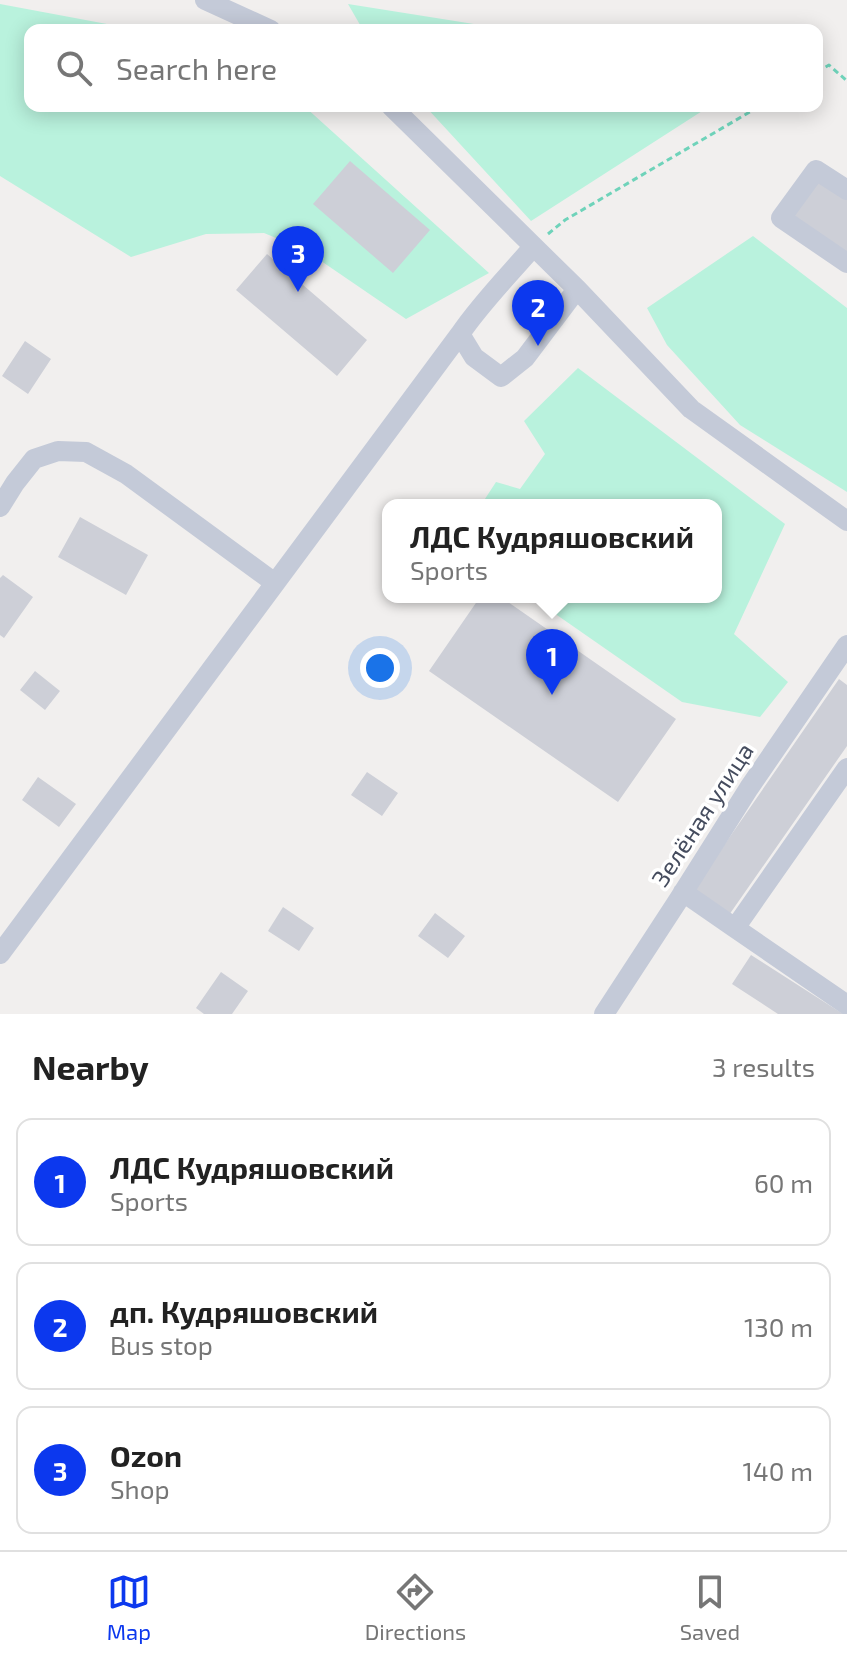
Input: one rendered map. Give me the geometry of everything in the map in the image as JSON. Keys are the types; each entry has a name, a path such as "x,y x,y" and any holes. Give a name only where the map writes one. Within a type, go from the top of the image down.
{"street":[{"path":"205,0 258,24"},
{"path":"397,112 577,289 691,409 847,521"},
{"path":"847,190 816,170 781,218 847,263"},
{"path":"0,954 475,311 533,247"},
{"path":"460,334 474,357 501,377 525,358 577,289"},
{"path":"0,507 34,459 58,451 86,452 126,474 275,583"},
{"name":"Зелёная улица","path":"604,1014 749,788 839,674 847,645"},
{"path":"735,928 847,768"},
{"path":"683,892 847,1005"}],"path":[{"path":"823,68 829,65 847,81"},
{"path":"533,247 565,220 750,112"}],"green space":[{"path":"0,4 107,24 24,24 24,112 311,112 489,273 406,319 305,250 264,233 206,234 131,257 0,176"},
{"path":"348,4 474,24 360,24"},
{"path":"431,112 701,112 531,221"},
{"path":"753,236 847,308 847,492 740,425 667,345 647,308"},
{"path":"578,368 785,524 734,634 788,682 760,717 682,702 540,603 722,603 722,499 485,499 496,482 520,489 545,454 524,421"}],"building":[{"path":"350,161 430,230 393,273 313,204"},
{"path":"820,177 847,196 847,253 791,217"},
{"path":"267,254 367,340 337,376 236,290"},
{"path":"25,341 51,359 28,394 2,376"},
{"path":"80,517 148,555 126,595 58,557"},
{"path":"3,575 33,597 4,638 0,635 0,578"},
{"path":"476,603 510,603 676,719 618,802 429,671"},
{"path":"35,671 60,691 45,710 20,690"},
{"path":"839,679 847,685 847,746 729,915 693,890"},
{"path":"367,772 398,793 382,816 351,795"},
{"path":"38,777 76,804 59,827 22,800"},
{"path":"283,907 314,928 299,951 268,931"},
{"path":"435,913 465,936 448,958 418,936"},
{"path":"751,955 843,1014 778,1014 732,984"},
{"path":"221,972 248,991 232,1014 204,1014 196,1008"}],"place":[{"name":"Ozon","path":"298,292"},
{"name":"дп. Кудряшовский","path":"538,346"},
{"name":"ЛДС Кудряшовский","path":"552,695"}]}
